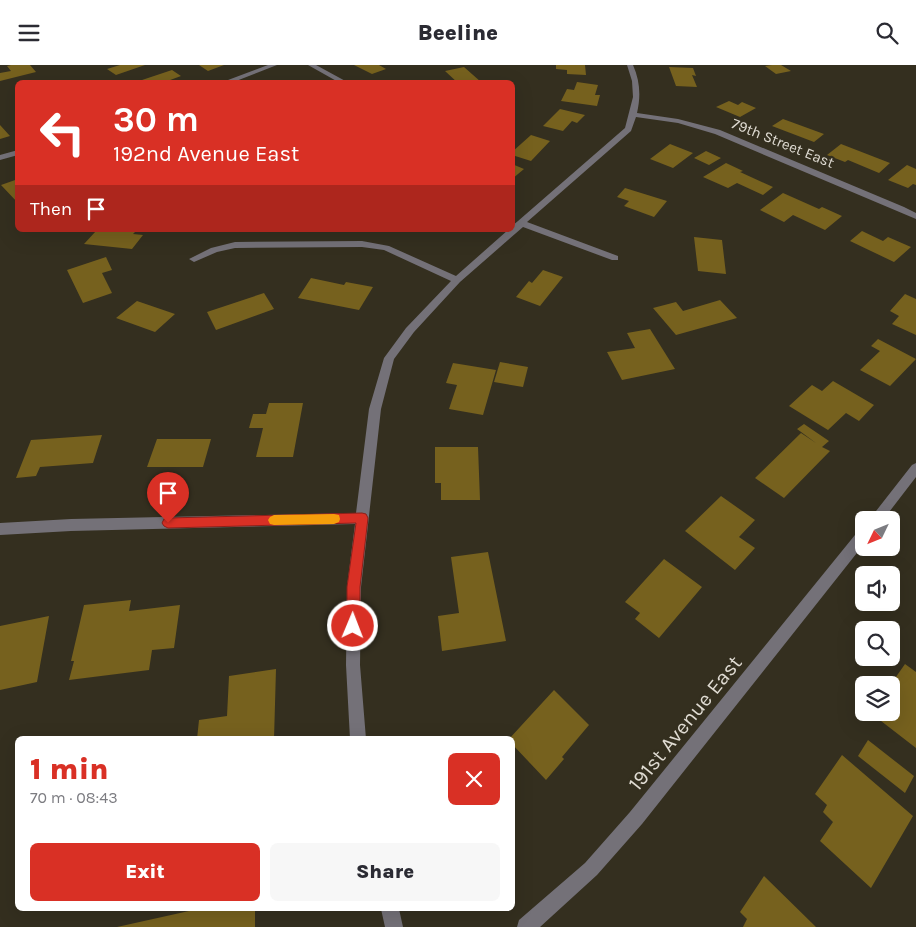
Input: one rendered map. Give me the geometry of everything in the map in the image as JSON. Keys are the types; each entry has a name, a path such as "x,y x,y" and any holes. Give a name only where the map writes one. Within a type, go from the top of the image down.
{"street":[{"path":"232,80 274,65"},
{"path":"311,65 340,80"},
{"path":"515,228 628,129 634,115 637,89 636,77 630,65"},
{"name":"79th Street East","path":"634,115 659,117 705,127 856,189 916,216"},
{"path":"0,158 15,153"},
{"path":"521,223 615,257"},
{"path":"358,736 353,665 354,587 375,409 389,358 410,330 457,279 511,232"},
{"path":"194,259 214,249 235,245 362,244 386,248 457,279"},
{"path":"882,511 916,468"},
{"path":"0,529 70,525 362,518"},
{"name":"191st Avenue East","path":"526,927 591,869 636,818 855,546"},
{"path":"390,911 394,927"}],"building":[{"path":"30,65 36,72 0,81 0,73 11,71 7,66"},
{"path":"120,65 145,65 116,75 107,69"},
{"path":"199,65 224,65 208,71"},
{"path":"354,65 379,65 386,69 372,74"},
{"path":"556,65 585,65 586,75 567,74 567,70 556,69"},
{"path":"781,65 791,71 776,74 765,66"},
{"path":"464,67 479,80 455,80 445,71"},
{"path":"669,67 693,68 696,76 692,75 697,87 676,86"},
{"path":"172,70 181,76 170,80 142,80"},
{"path":"577,82 598,85 595,95 600,95 597,106 561,101 567,89 574,90"},
{"path":"729,101 738,105 742,102 756,108 740,117 716,107"},
{"path":"560,109 585,115 577,123 572,121 563,131 543,126"},
{"path":"783,119 824,134 814,142 772,126"},
{"path":"0,125 10,136 0,139"},
{"path":"531,135 550,141 531,161 515,156 515,149"},
{"path":"670,144 693,153 673,168 650,159"},
{"path":"841,144 890,163 879,173 848,160 845,162 827,155"},
{"path":"706,151 721,158 709,165 694,158"},
{"path":"726,163 743,171 740,172 773,187 763,195 737,183 728,188 703,177"},
{"path":"515,165 524,169 515,176"},
{"path":"907,165 916,169 916,185 913,184 908,188 888,180"},
{"path":"15,180 15,200 1,185"},
{"path":"625,188 667,201 654,217 624,206 629,201 617,197"},
{"path":"783,193 819,209 822,207 842,216 825,230 793,215 784,222 760,210"},
{"path":"862,231 883,241 888,237 911,247 894,262 850,241"},
{"path":"95,232 135,232 133,234 143,235 132,249 84,244"},
{"path":"694,237 722,240 726,274 698,271"},
{"path":"106,257 112,270 102,273 112,293 83,303 67,270"},
{"path":"543,270 563,277 540,306 516,297 529,281 532,283"},
{"path":"311,278 344,285 346,282 373,287 359,310 298,298"},
{"path":"264,293 274,309 216,330 207,312"},
{"path":"905,294 916,299 916,335 892,324 899,316 890,311"},
{"path":"720,300 737,318 676,335 653,308 676,302 683,311"},
{"path":"137,301 175,314 155,332 116,318"},
{"path":"650,329 675,369 622,380 607,352 635,348 627,333"},
{"path":"878,339 916,359 890,386 860,370 880,351 871,346"},
{"path":"500,362 528,367 523,387 494,382"},
{"path":"453,363 496,370 483,415 449,409 457,385 446,383"},
{"path":"833,381 874,405 859,421 846,413 828,430 789,406 812,385 822,391"},
{"path":"269,403 303,403 293,457 256,457 263,428 249,428 253,414 266,414"},
{"path":"804,424 829,441 822,447 830,451 784,498 755,478 801,433 816,443 797,429"},
{"path":"102,435 93,463 40,467 36,476 16,478 31,440"},
{"path":"157,439 211,439 203,467 147,467"},
{"path":"435,447 478,447 480,500 441,500 441,483 435,483"},
{"path":"721,496 755,520 739,537 755,548 735,570 685,531"},
{"path":"488,552 506,641 442,651 438,616 459,613 451,557"},
{"path":"664,559 702,587 659,638 635,619 640,613 625,602"},
{"path":"131,600 129,611 180,605 174,648 152,650 149,670 69,680 74,661 71,661 84,605"},
{"path":"49,616 37,682 0,690 0,626"},
{"path":"905,664 916,672 916,748 881,721 900,721 900,676 897,676"},
{"path":"276,669 274,736 197,736 199,720 227,716 229,676"},
{"path":"554,690 589,725 562,757 564,759 546,780 515,747 515,736 512,736"},
{"path":"868,740 914,776 905,793 858,756"},
{"path":"842,755 913,816 871,888 820,841 833,822 823,812 827,805 815,794"},
{"path":"764,876 816,927 743,927 747,919 740,912"},
{"path":"189,911 255,911 255,927 117,927"}],"slow traffic":[{"path":"274,520 334,519"}],"route":[{"path":"168,523 362,518 354,587 353,626"}]}
